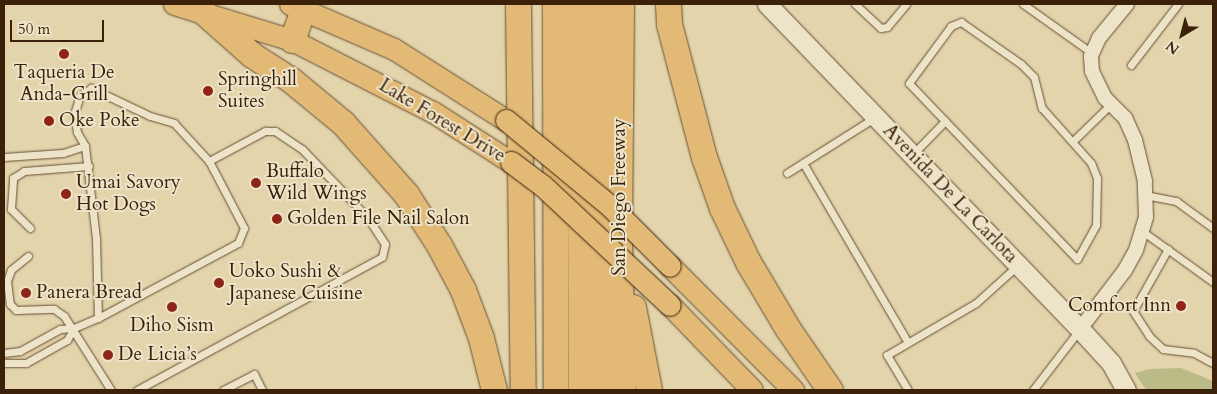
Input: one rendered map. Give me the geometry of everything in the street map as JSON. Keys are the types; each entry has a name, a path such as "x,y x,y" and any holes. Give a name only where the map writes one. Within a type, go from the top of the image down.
{"highway":[{"path":"518,4 523,390"},
{"path":"555,4 556,390"},
{"path":"580,4 580,390"},
{"path":"599,4 604,390"},
{"name":"San Diego Freeway","path":"621,4 619,238 623,390"},
{"path":"668,4 670,24 704,157 722,208 748,262 788,329 830,390"},
{"path":"292,40 299,5"},
{"path":"200,9 252,54 291,80 343,123 406,194 439,245 463,290 481,338 494,390"},
{"path":"619,238 649,390"}],"main road":[{"name":"Lake Forest Drive","path":"174,4 200,9 292,40 434,112 511,162 542,185 670,305 752,390"},
{"name":"Avenida De La Carlota","path":"766,4 1080,329 1111,363 1126,390"},
{"name":"Lake Forest Drive","path":"299,5 394,49 506,120 611,207 793,390"}],"street":[{"path":"1080,329 1125,270 1146,217 1145,195 1135,140 1125,118 1111,104 1096,84 1092,72 1092,53 1098,38 1127,4"}],"lane":[{"path":"855,4 881,28 887,27 906,4"},
{"path":"1023,4 1092,53"},
{"path":"1131,65 1178,4"},
{"path":"961,22 1028,70 1034,77 1042,108 1091,163 1097,178 1096,226 1077,259 945,121 909,83 951,26 961,22"},
{"path":"4,353 20,351 60,329 74,328 98,318 238,243 244,228 209,161 174,123 150,116 91,88 80,96 74,114 77,132 85,146 87,157 94,223 98,318"},
{"path":"1073,141 1111,104"},
{"path":"787,173 876,116"},
{"path":"912,154 945,121"},
{"path":"137,390 382,257 385,244 368,218 302,149 275,131 265,131 209,161"},
{"path":"4,157 63,153 85,146"},
{"path":"803,163 908,343"},
{"path":"30,228 11,210 13,178 24,170 88,166"},
{"path":"1145,195 1176,201 1213,228"},
{"path":"1142,230 1213,282"},
{"path":"1168,250 1133,311 1149,336 1163,349 1194,353 1213,364"},
{"path":"28,256 10,270 7,281 10,304 16,310 54,310 74,328 112,390"},
{"path":"908,390 887,355 976,303 1018,265"},
{"path":"4,363 26,363 67,340 74,328"},
{"path":"1033,390 1080,329"},
{"path":"223,390 254,374 262,390"}],"green space":[{"path":"1181,368 1213,381 1213,390 1146,390 1135,373 1150,369"}],"place":[{"name":"Taqueria De Anda-Grill","path":"64,54"},
{"name":"Springhill Suites","path":"208,91"},
{"name":"Oke Poke","path":"49,121"},
{"name":"Buffalo Wild Wings","path":"256,183"},
{"name":"Umai Savory Hot Dogs","path":"66,194"},
{"name":"Golden File Nail Salon","path":"277,219"},
{"name":"Uoko Sushi & Japanese Cuisine","path":"219,283"},
{"name":"Panera Bread","path":"26,293"},
{"name":"Comfort Inn","path":"1181,306"},
{"name":"Diho Sism","path":"172,307"},
{"name":"De Licia’s","path":"108,355"}]}
